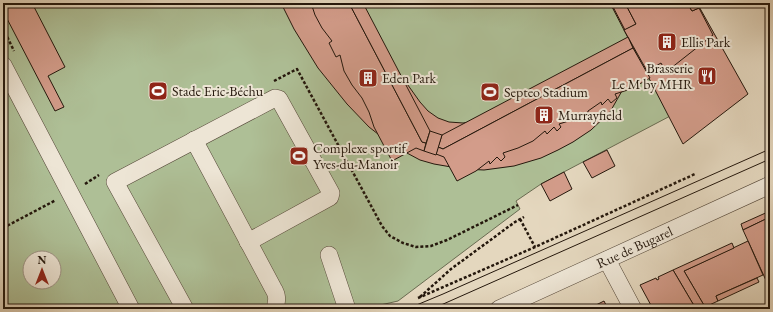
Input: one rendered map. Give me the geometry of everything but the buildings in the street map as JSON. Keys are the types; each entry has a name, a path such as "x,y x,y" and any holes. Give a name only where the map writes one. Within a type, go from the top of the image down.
{"street":[{"path":"3,65 130,309"},
{"path":"185,309 115,182 275,98 279,99 331,193 330,197 248,242"},
{"path":"194,140 277,294 275,309"},
{"name":"Rue de Bugarel","path":"499,309 770,184"},
{"path":"329,255 347,309"},
{"path":"607,260 633,309"}],"path":[{"path":"272,81 297,69 382,226 390,236 403,243 416,247 431,246 447,240 518,205"},
{"path":"3,228 81,187 101,173"},
{"path":"524,216 451,270 418,298 536,247 695,174"},
{"path":"520,219 536,247"}],"green space":[{"name":"Complexe sportif Yves-du-Manoir","path":"3,3 709,3 699,8 674,114 541,184 516,201 520,209 398,301 363,309 3,309"}],"tram line":[{"path":"407,309 770,149"},
{"path":"432,309 770,159"}],"place":[{"name":"Ellis Park","path":"667,42"},
{"name":"Brasserie Le M by MHR","path":"707,76"},
{"name":"Eden Park","path":"368,78"},
{"name":"Stade Eric-Béchu","path":"158,91"},
{"name":"Septeo Stadium","path":"490,92"},
{"name":"Murrayfield","path":"544,115"},
{"name":"Complexe sportif Yves-du-Manoir","path":"299,156"}]}
